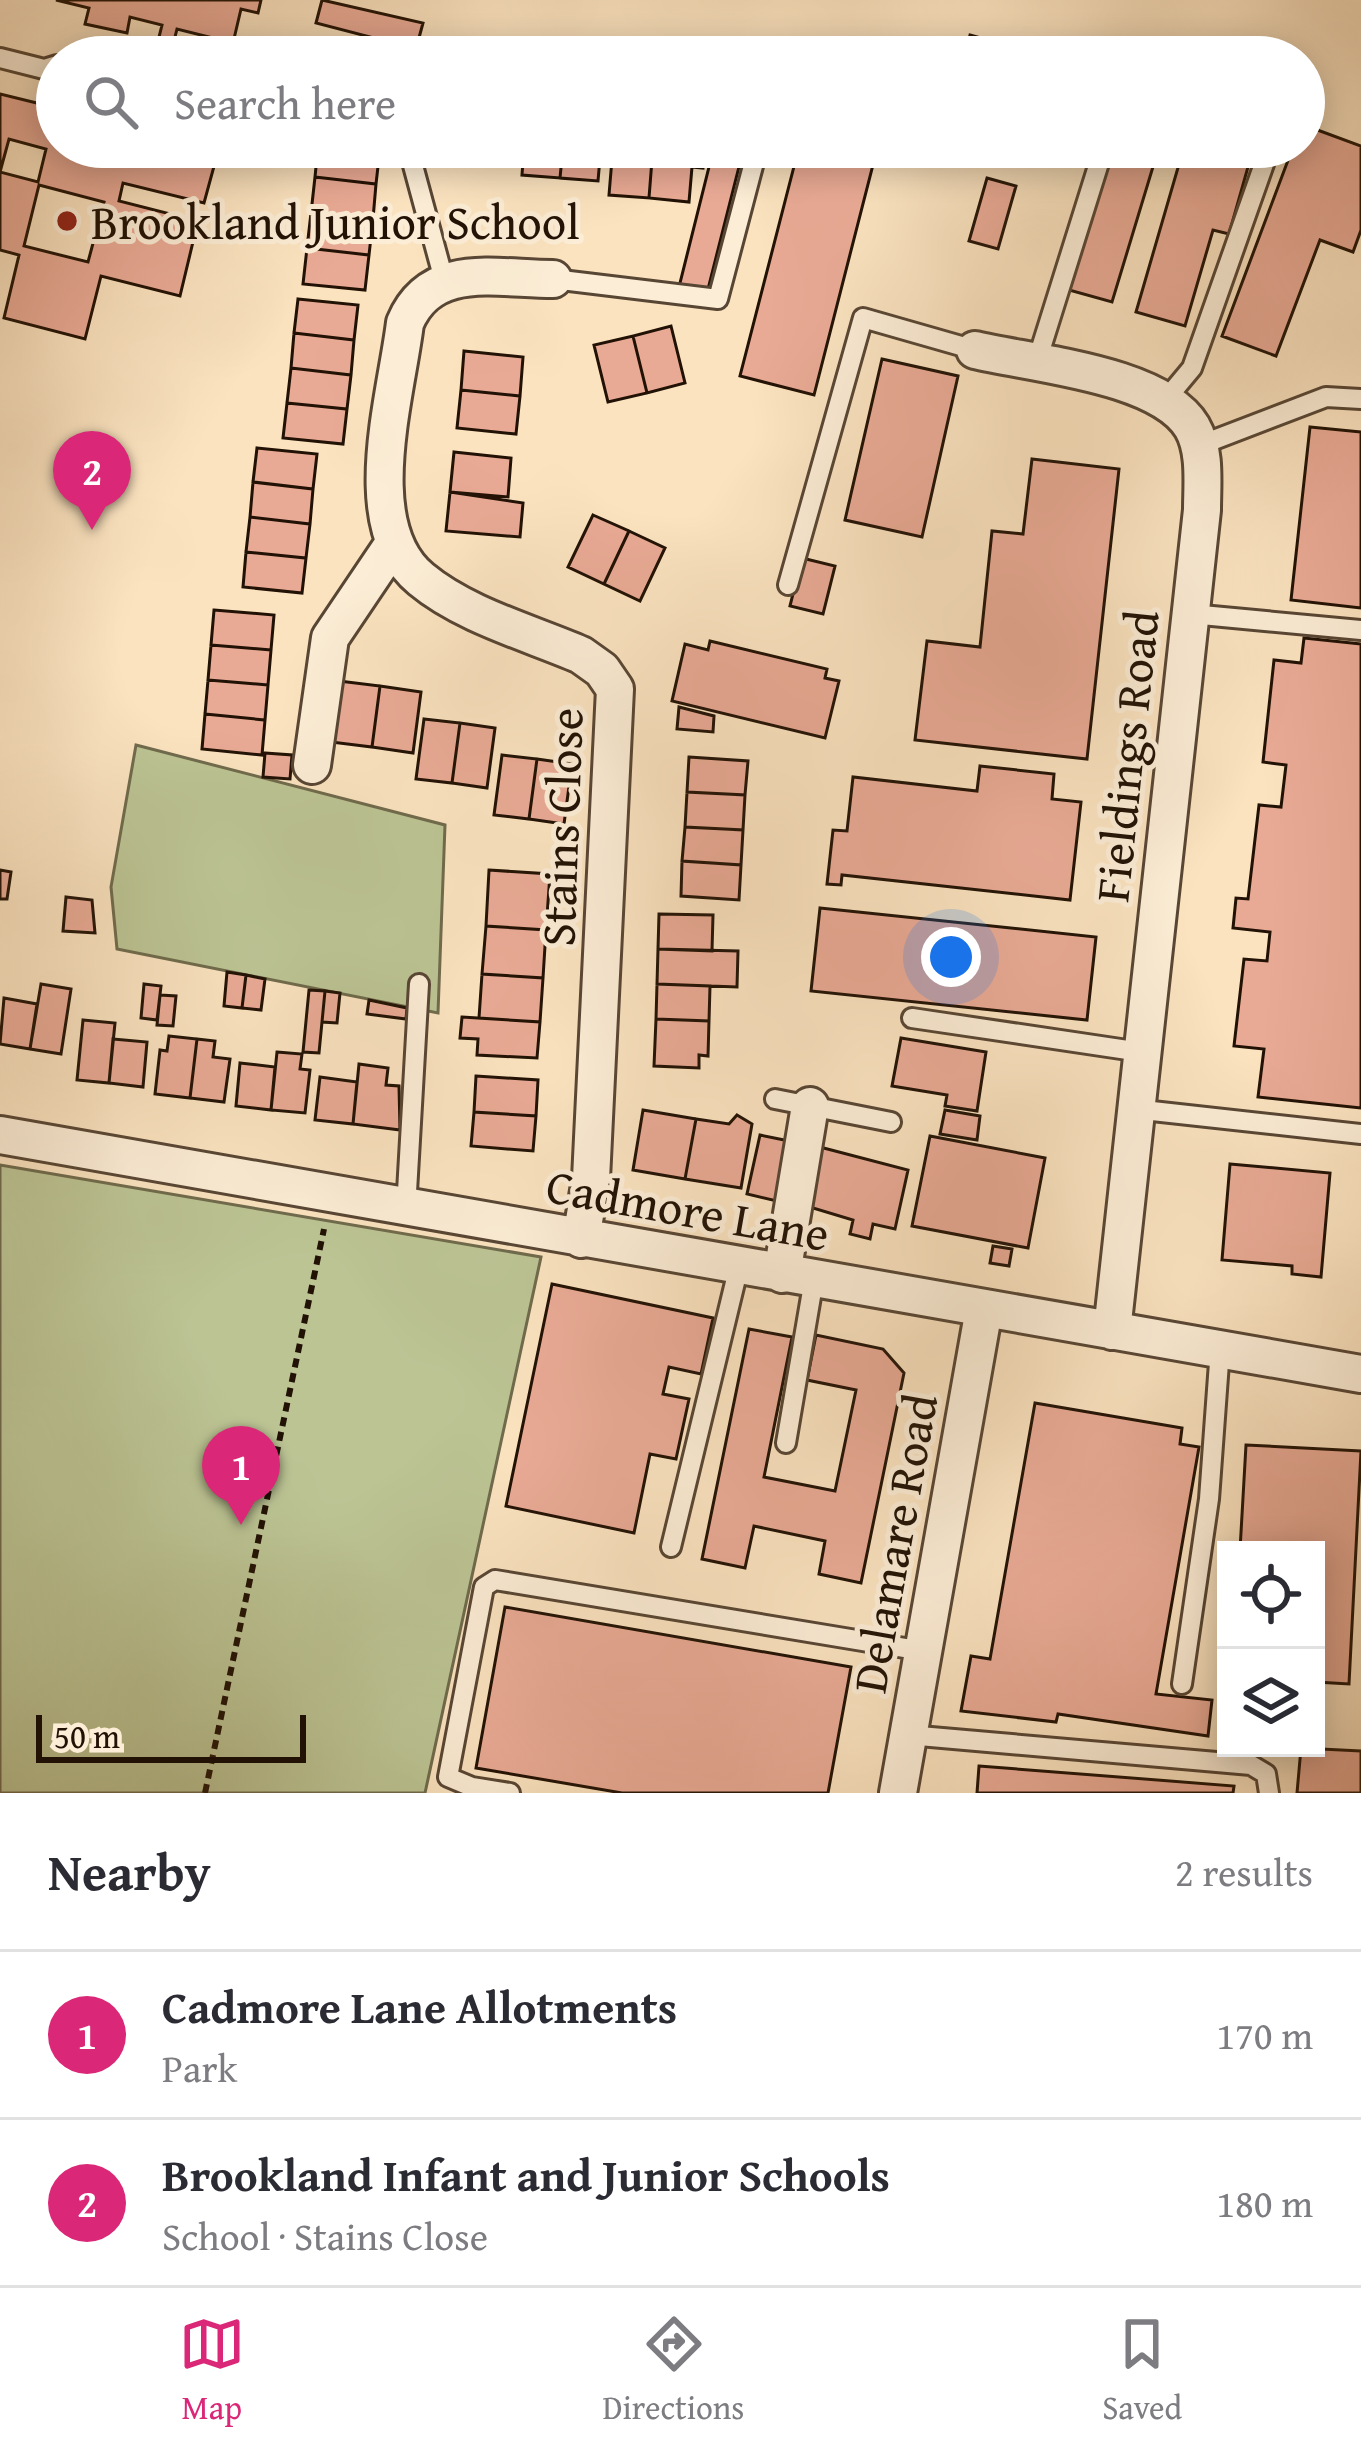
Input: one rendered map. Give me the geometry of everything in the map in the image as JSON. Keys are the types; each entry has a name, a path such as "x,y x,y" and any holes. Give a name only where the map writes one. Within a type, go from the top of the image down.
{"street":[{"path":"312,766 323,659 330,638 358,589 392,546 382,511 405,323 416,298 444,280 553,280"},
{"path":"975,350 1167,398"},
{"name":"Fieldings Road","path":"1112,1331 1202,511 1193,429 1167,398"},
{"name":"Stains Close","path":"392,546 432,587 581,655 602,670 615,689 591,1180 581,1239"},
{"path":"792,1102 798,1276"},
{"name":"Cadmore Lane","path":"0,1136 1361,1374"},
{"name":"Delamare Road","path":"898,1793 984,1309"}],"lane":[{"path":"0,58 36,67"},
{"path":"413,168 444,280"},
{"path":"553,280 718,299 752,168"},
{"path":"1036,364 1097,168"},
{"path":"1167,398 1192,368 1263,168"},
{"path":"788,586 863,319 975,350"},
{"path":"1198,446 1326,397 1361,399"},
{"path":"1191,614 1361,630"},
{"path":"406,1209 419,985"},
{"path":"913,1018 1141,1052"},
{"path":"792,1102 891,1122"},
{"path":"1134,1109 1361,1135"},
{"path":"671,1547 739,1267"},
{"path":"786,1443 798,1276"},
{"path":"1182,1684 1209,1499 1220,1349"},
{"path":"510,1793 472,1787 448,1777 484,1588 495,1580 922,1651"},
{"path":"908,1735 1251,1765 1266,1774 1269,1793"}],"path":[{"path":"205,1793 331,1196"}],"green space":[{"path":"136,745 445,825 438,1013 117,949 111,887"},
{"path":"0,1165 541,1257 425,1793 0,1793"}],"building":[{"path":"56,0 261,0 258,13 241,9 235,36 177,29 175,36 159,36 162,25 130,17 127,33 85,24 89,8"},
{"path":"322,0 423,23 420,36 366,36 316,23"},
{"path":"0,94 36,103 36,146 9,139 0,172"},
{"path":"1325,133 1361,146 1361,230 1353,252 1320,240 1276,356 1222,336 1285,168 1325,168"},
{"path":"41,168 214,168 204,203 123,183 119,201 198,221 180,296 101,276 85,339 4,318 19,255 0,250 0,172 38,182","holes":["39,185 104,202 88,262 24,246"]},
{"path":"316,168 378,168 376,184 315,177"},
{"path":"522,168 561,168 560,178 522,175"},
{"path":"561,168 599,168 598,181 560,178"},
{"path":"611,168 651,168 649,198 609,195"},
{"path":"651,168 692,168 689,202 649,198"},
{"path":"709,168 739,168 707,293 679,287"},
{"path":"794,168 872,168 814,395 740,376"},
{"path":"1106,168 1153,168 1112,302 1069,290"},
{"path":"1178,168 1248,168 1229,234 1213,230 1185,326 1136,312"},
{"path":"315,177 376,184 373,219 311,213"},
{"path":"987,178 1016,186 998,249 969,241"},
{"path":"311,213 373,219 369,255 307,248"},
{"path":"307,248 369,255 365,290 303,284"},
{"path":"298,299 358,305 354,340 294,333"},
{"path":"671,326 685,383 647,393 633,336"},
{"path":"294,333 354,340 351,375 291,368"},
{"path":"633,336 647,393 608,402 594,345"},
{"path":"464,351 523,357 520,396 461,390"},
{"path":"882,359 958,376 922,537 845,520"},
{"path":"291,368 351,375 347,409 287,403"},
{"path":"461,390 520,396 516,434 457,428"},
{"path":"287,403 347,409 343,444 283,438"},
{"path":"1310,427 1361,432 1361,608 1291,600"},
{"path":"257,448 317,454 313,489 253,482"},
{"path":"454,452 511,458 508,497 450,492"},
{"path":"1032,459 1119,469 1087,759 915,740 927,641 980,647 992,531 1023,534"},
{"path":"253,482 313,489 310,524 250,517"},
{"path":"450,492 523,503 520,537 446,531"},
{"path":"593,515 629,531 604,584 568,567"},
{"path":"250,517 310,524 306,558 246,552"},
{"path":"629,531 665,548 640,601 604,584"},
{"path":"246,552 306,558 302,593 243,587"},
{"path":"802,558 835,566 823,614 790,606"},
{"path":"214,610 274,615 271,650 211,645"},
{"path":"1304,638 1361,644 1361,1108 1258,1097 1264,1049 1234,1046 1244,959 1267,961 1270,932 1233,928 1236,898 1248,899 1259,805 1281,807 1286,765 1263,762 1274,660 1301,663"},
{"path":"710,641 827,669 825,678 839,681 825,738 672,701 685,644 708,650"},
{"path":"211,645 271,650 268,685 208,680"},
{"path":"208,680 268,685 265,720 205,714"},
{"path":"339,681 380,686 372,747 331,742"},
{"path":"380,686 421,692 413,753 372,747"},
{"path":"679,707 714,716 713,732 677,729"},
{"path":"205,714 265,720 262,755 202,749"},
{"path":"424,719 460,723 452,783 416,779"},
{"path":"460,723 495,728 487,788 452,783"},
{"path":"265,753 292,755 290,779 263,777"},
{"path":"502,755 537,759 529,819 494,815"},
{"path":"689,757 748,761 745,795 687,792"},
{"path":"537,759 572,764 564,824 529,819"},
{"path":"980,766 1054,774 1052,799 1081,802 1070,900 842,875 841,885 827,884 833,830 847,831 853,777 977,791"},
{"path":"687,792 745,795 743,830 685,827"},
{"path":"685,827 743,830 741,865 682,861"},
{"path":"682,861 741,865 739,900 681,896"},
{"path":"0,870 11,872 7,899 0,899"},
{"path":"489,870 550,874 546,930 486,926"},
{"path":"66,897 92,900 95,933 63,931"},
{"path":"820,908 1096,937 1087,1020 811,991"},
{"path":"659,914 713,915 712,951 658,949"},
{"path":"486,926 546,930 543,978 482,974"},
{"path":"658,949 738,951 737,987 657,984"},
{"path":"227,972 246,975 242,1008 224,1006"},
{"path":"482,974 543,978 540,1022 479,1018"},
{"path":"246,975 265,979 261,1010 242,1008"},
{"path":"41,984 71,989 61,1054 30,1049"},
{"path":"144,984 161,986 157,1020 141,1018"},
{"path":"657,984 710,986 709,1021 656,1019"},
{"path":"309,990 325,991 319,1053 303,1052"},
{"path":"325,991 340,993 337,1023 322,1022"},
{"path":"160,995 176,996 173,1026 157,1025"},
{"path":"4,998 37,1004 30,1049 0,1044"},
{"path":"369,1000 407,1008 406,1019 367,1014"},
{"path":"462,1017 540,1022 537,1058 477,1055 478,1039 460,1038"},
{"path":"656,1019 709,1021 708,1056 699,1055 699,1068 654,1066"},
{"path":"83,1020 115,1023 109,1083 77,1080"},
{"path":"169,1036 197,1039 190,1098 155,1094 160,1050 167,1051"},
{"path":"901,1038 986,1052 977,1111 945,1106 947,1095 892,1086"},
{"path":"113,1039 147,1042 143,1087 109,1083"},
{"path":"197,1039 215,1041 213,1057 230,1059 224,1102 190,1098"},
{"path":"277,1052 302,1054 300,1069 310,1070 305,1113 271,1110"},
{"path":"240,1063 275,1067 271,1110 236,1106"},
{"path":"359,1064 388,1068 386,1085 399,1086 400,1130 353,1124"},
{"path":"476,1076 538,1080 536,1116 474,1112"},
{"path":"320,1077 357,1082 353,1124 315,1120"},
{"path":"643,1110 696,1119 685,1179 633,1170"},
{"path":"945,1110 980,1116 977,1140 940,1134"},
{"path":"474,1112 536,1116 533,1151 471,1146"},
{"path":"737,1115 752,1124 741,1188 685,1179 696,1119 729,1124"},
{"path":"760,1135 794,1142 781,1202 747,1194"},
{"path":"930,1136 1045,1158 1028,1248 912,1226"},
{"path":"816,1146 908,1170 895,1229 873,1224 870,1239 850,1234 853,1220 803,1205"},
{"path":"1230,1164 1330,1173 1321,1277 1292,1274 1292,1266 1222,1260"},
{"path":"993,1246 1012,1249 1009,1266 990,1263"},
{"path":"552,1284 713,1318 701,1374 669,1367 663,1394 689,1399 676,1459 650,1454 634,1533 506,1506"},
{"path":"749,1329 792,1337 764,1477 835,1491 856,1390 807,1380 816,1335 883,1349 904,1373 861,1583 819,1574 825,1541 754,1526 745,1568 702,1559"},
{"path":"1035,1403 1182,1428 1180,1444 1199,1447 1156,1694 1212,1700 1208,1736 1058,1714 1056,1722 961,1711 971,1656 990,1659"},
{"path":"1246,1445 1361,1451 1349,1684 1325,1683 1325,1541 1241,1541"},
{"path":"505,1607 851,1667 828,1793 622,1793 476,1768"},
{"path":"1325,1749 1361,1751 1361,1793 1297,1793 1300,1757 1325,1757"},
{"path":"979,1766 1234,1786 1233,1793 977,1793"}],"place":[{"name":"Brookland Junior School","path":"67,221"},
{"name":"Brookland Infant and Junior Schools","path":"92,530"},
{"name":"Cadmore Lane Allotments","path":"241,1525"}]}
